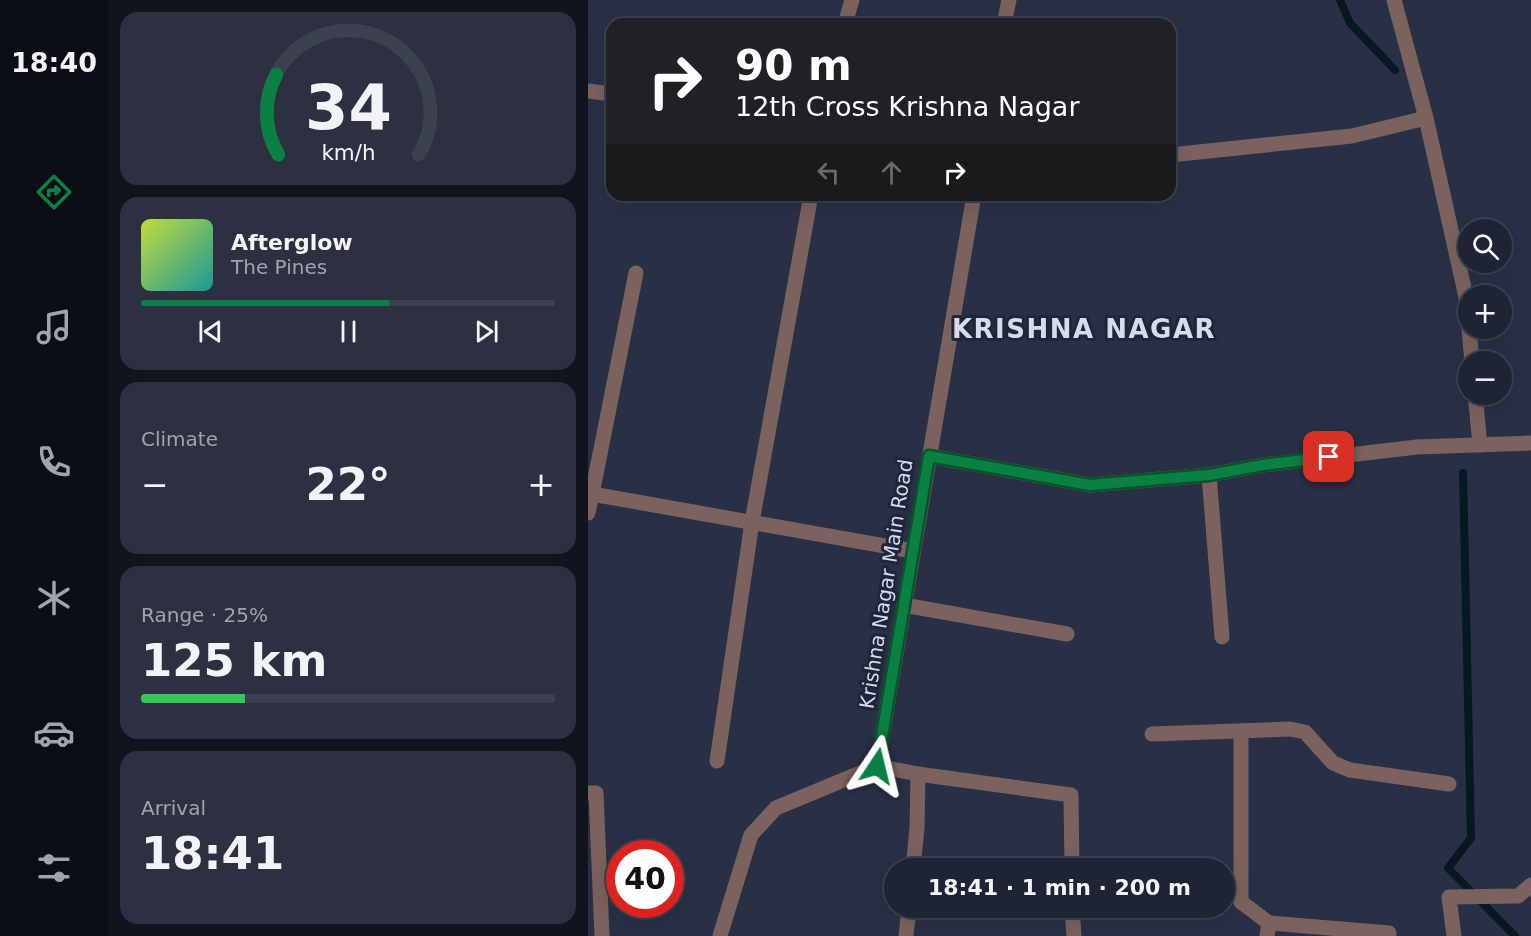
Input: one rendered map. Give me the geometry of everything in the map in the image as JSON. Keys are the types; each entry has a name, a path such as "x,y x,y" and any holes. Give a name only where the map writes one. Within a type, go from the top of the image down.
{"street":[{"path":"847,18 852,0"},
{"path":"1005,18 1009,0"},
{"path":"1394,0 1426,118 1463,285"},
{"path":"588,91 606,93"},
{"path":"1176,154 1352,136 1426,118"},
{"path":"717,761 752,522 810,201"},
{"name":"Krishna Nagar Main Road","path":"877,766 973,201"},
{"path":"588,513 636,273"},
{"path":"1476,405 1480,445"},
{"path":"929,456 1090,485 1209,475 1263,465 1416,447 1531,443"},
{"path":"1209,475 1222,637"},
{"path":"590,494 913,551"},
{"path":"904,605 1067,634"},
{"path":"1152,734 1290,729 1305,732 1334,763 1350,770 1449,784"},
{"path":"1241,731 1241,902 1268,930 1389,933 1389,936"},
{"path":"720,936 751,835 757,828 776,808 877,766 918,774 1071,795 1072,858"},
{"path":"914,858 918,774"},
{"path":"588,793 596,793 602,936"},
{"path":"1454,936 1449,897 1518,896 1531,885"},
{"path":"906,936 908,918"},
{"path":"1073,918 1074,936"},
{"path":"588,936 593,936"}],"waterway":[{"path":"1340,0 1350,23 1395,70"},
{"path":"1463,473 1471,838 1448,868 1515,936"}],"district":[{"name":"KRISHNA NAGAR","path":"1084,329"}],"route":[{"path":"877,766 929,456 1090,485 1209,475 1263,465 1329,457"}]}
